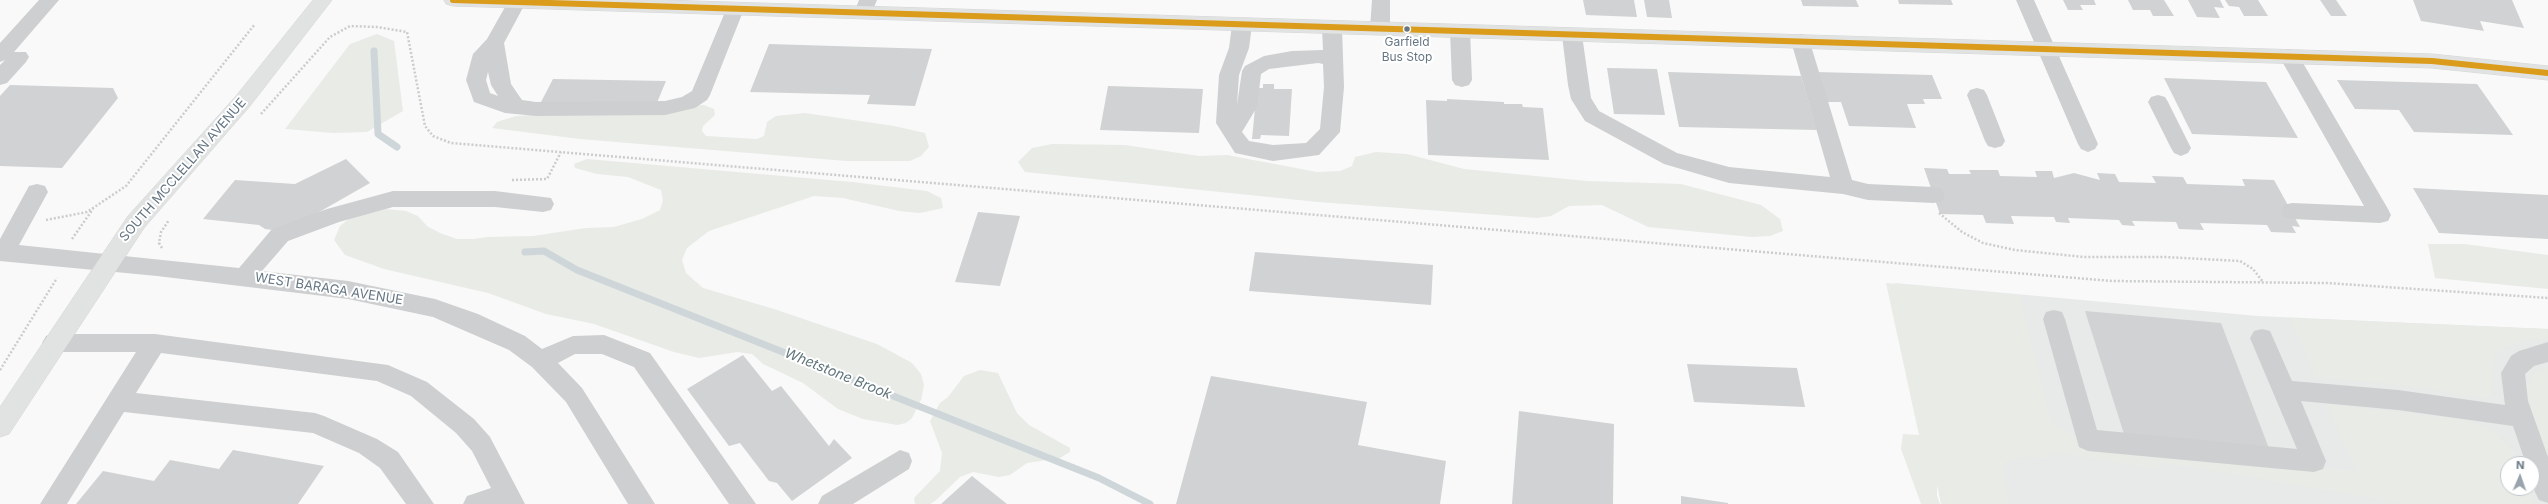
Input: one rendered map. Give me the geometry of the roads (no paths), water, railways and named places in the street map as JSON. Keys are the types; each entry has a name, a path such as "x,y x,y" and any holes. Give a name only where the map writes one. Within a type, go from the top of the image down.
{"main road":[{"name":"SOUTH MCCLELLAN AVENUE","path":"0,427 107,263 136,222 238,106 323,0"},
{"path":"453,0 703,4 735,9 866,7 1242,25 2046,48 2432,61 2548,72"}],"street":[{"path":"0,78 9,56 50,0"},
{"path":"1380,29 1381,0"},
{"path":"2025,0 2088,144"},
{"path":"517,2 494,43 483,54 476,80 481,97 505,106 516,107 628,109 665,108 688,103 700,95 735,9"},
{"path":"1242,25 1239,48 1228,75 1226,124 1242,148 1273,153 1312,150 1330,132 1334,87 1332,28"},
{"path":"1460,31 1462,80"},
{"path":"1572,34 1581,98 1592,116 1671,159 1729,175 1799,183 1843,186 1868,192 1924,195"},
{"path":"1801,42 1843,186"},
{"path":"1232,132 1246,107 1252,71 1264,63 1292,58 1318,56 1333,59"},
{"path":"2289,56 2380,215 2292,211"},
{"path":"1977,95 1995,141"},
{"path":"2158,102 2181,148"},
{"path":"2,252 24,218 37,192"},
{"path":"244,277 280,235 334,215 393,199 495,199 543,204"},
{"name":"WEST BARAGA AVENUE","path":"2,252 157,267 348,290 435,308 470,320 518,343 540,360 574,395 642,504"},
{"path":"2054,319 2088,440 2314,461 2262,338"},
{"path":"54,343 155,343 358,368 399,379 419,389 465,426 481,444 509,499 476,504"},
{"path":"53,504 155,343"},
{"path":"540,360 573,345 604,344 642,360 743,504"},
{"path":"2548,352 2527,358 2519,363 2513,373 2516,401 2548,492"},
{"path":"2284,390 2398,400 2521,417"},
{"path":"119,401 315,423 368,446 389,460 421,504"},
{"path":"831,504 900,461"}],"waterway":[{"name":"Whetstone Brook","path":"374,51 378,134 397,147"},
{"name":"Whetstone Brook","path":"525,252 544,251 577,270 1099,478 1150,504"}],"place":[{"name":"Garfield Bus Stop","path":"1407,29"}]}
